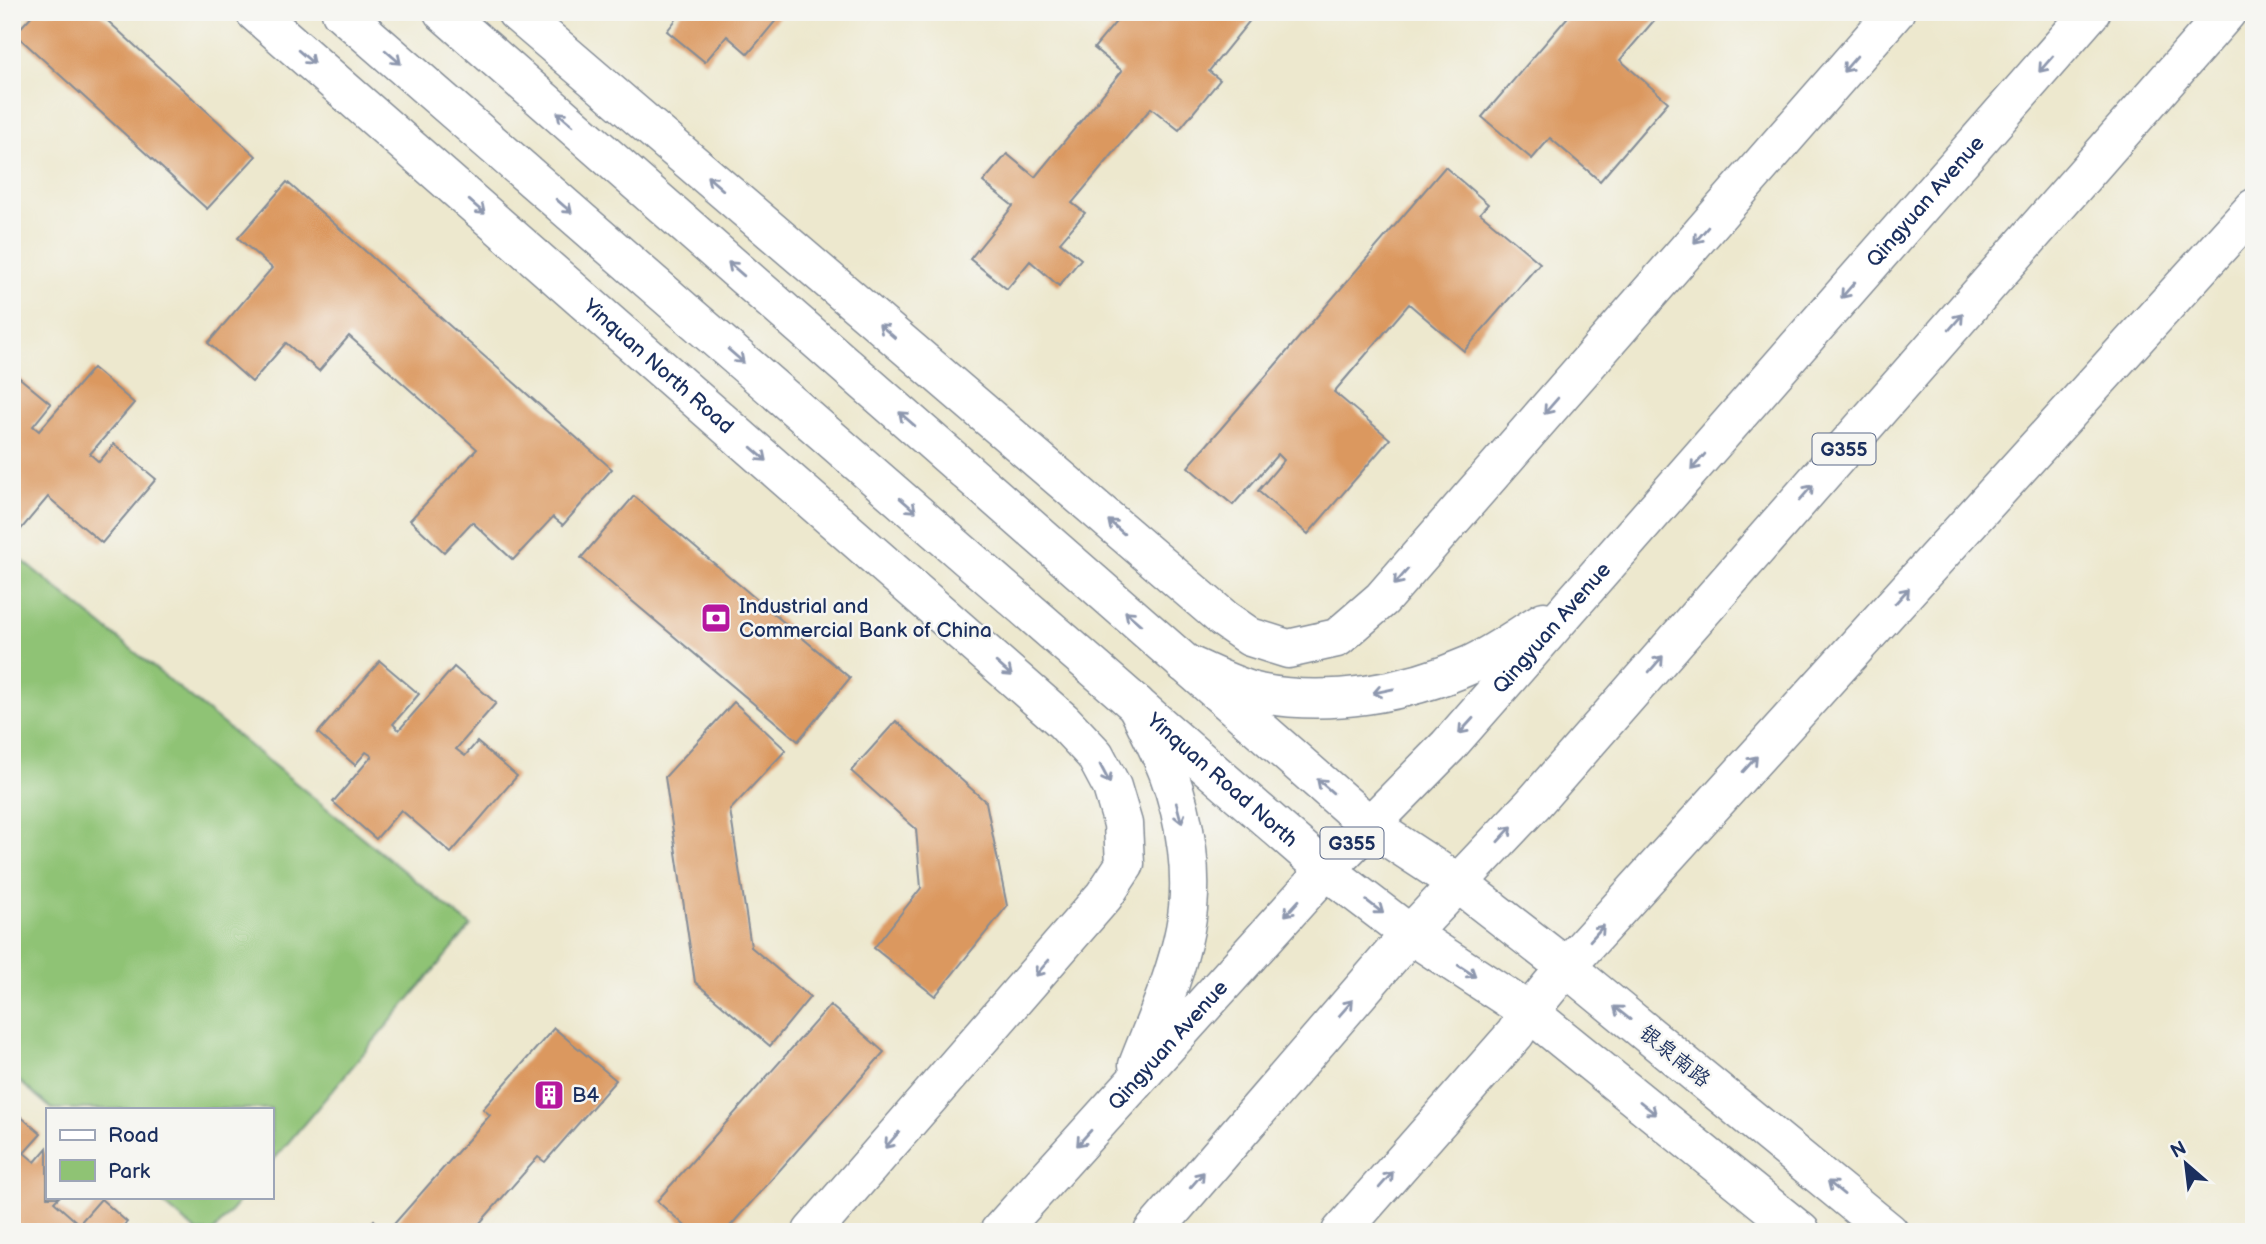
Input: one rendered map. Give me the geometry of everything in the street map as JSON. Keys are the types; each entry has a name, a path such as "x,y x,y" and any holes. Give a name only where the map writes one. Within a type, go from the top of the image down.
{"main road":[{"name":"Yinquan North Road","path":"255,12 1063,721 1096,755 1112,787 1123,824 1125,864 1104,896 812,1232"},
{"path":"341,12 1136,704 1168,772 1182,826 1190,877 1185,928 1173,974 1129,1087"},
{"path":"443,12 1369,825 1459,884"},
{"path":"516,12 1224,619 1250,637 1288,649 1337,638 1382,599 1895,12"},
{"name":"Qingyuan Avenue","path":"999,1232 1326,870 1448,746 2091,12"},
{"name":"G355","path":"1153,1232 1410,934 1533,804 2227,12"},
{"path":"1341,1232 1515,1034 1529,1012 1566,967 2254,208"},
{"path":"1184,663 1258,692 1314,698 1365,694 1428,682 1473,664 1576,601"},
{"name":"Yinquan Road North","path":"1136,704 1326,870 1410,934"},
{"name":"银泉南路","path":"1459,884 1566,967 1889,1232"},
{"path":"1410,934 1529,1012 1801,1232"}],"green space":[{"path":"12,552 471,926 273,1161 273,1108 51,1108 12,1075"},
{"path":"157,1198 242,1198 213,1232 197,1232"}],"building":[{"path":"35,12 98,12 256,156 207,209 15,34"},
{"path":"682,12 783,12 748,54 727,36 705,62 667,31"},
{"path":"1124,12 1150,12 1160,21 1167,12 1245,12 1252,18 1209,71 1220,80 1179,130 1151,108 1072,203 1085,213 1060,242 1081,259 1059,286 1030,261 1007,289 970,259 1013,206 983,182 1007,154 1035,177 1122,71 1094,48"},
{"path":"1572,12 1651,12 1657,17 1620,60 1668,102 1600,181 1550,138 1532,159 1482,117"},
{"path":"1445,167 1488,204 1480,213 1540,263 1464,351 1409,304 1334,392 1390,439 1308,534 1258,491 1284,460 1278,454 1233,505 1188,467"},
{"path":"287,182 612,469 563,525 553,517 513,560 472,522 444,552 410,520 477,449 349,336 319,371 286,343 252,382 208,343 272,268 238,238"},
{"path":"93,368 134,403 90,454 99,462 114,444 156,479 102,543 48,497 12,540 12,377 15,374 51,404 33,426 39,431"},
{"name":"Industrial and Commercial Bank of China","path":"634,496 850,678 798,741 581,558"},
{"path":"380,661 419,694 393,724 399,730 454,667 496,703 456,749 465,756 477,742 517,776 451,853 401,810 376,839 333,802 372,756 366,752 355,765 318,733"},
{"path":"734,702 786,750 730,810 751,947 810,997 770,1046 695,982 665,777"},
{"path":"896,721 986,802 1007,906 935,996 874,948 921,888 916,829 851,771"},
{"path":"830,1005 884,1052 725,1232 692,1232 657,1201"},
{"path":"554,1028 616,1080 545,1162 538,1157 472,1232 387,1232 490,1115 483,1109"},
{"path":"12,1109 41,1134 24,1153 35,1162 46,1149 46,1198 58,1198 54,1202 79,1224 101,1199 127,1222 118,1232 12,1232"},
{"path":"374,1220 385,1232 363,1232"}],"place":[{"name":"Industrial and Commercial Bank of China","path":"716,618"},
{"name":"B4","path":"549,1095"}]}
